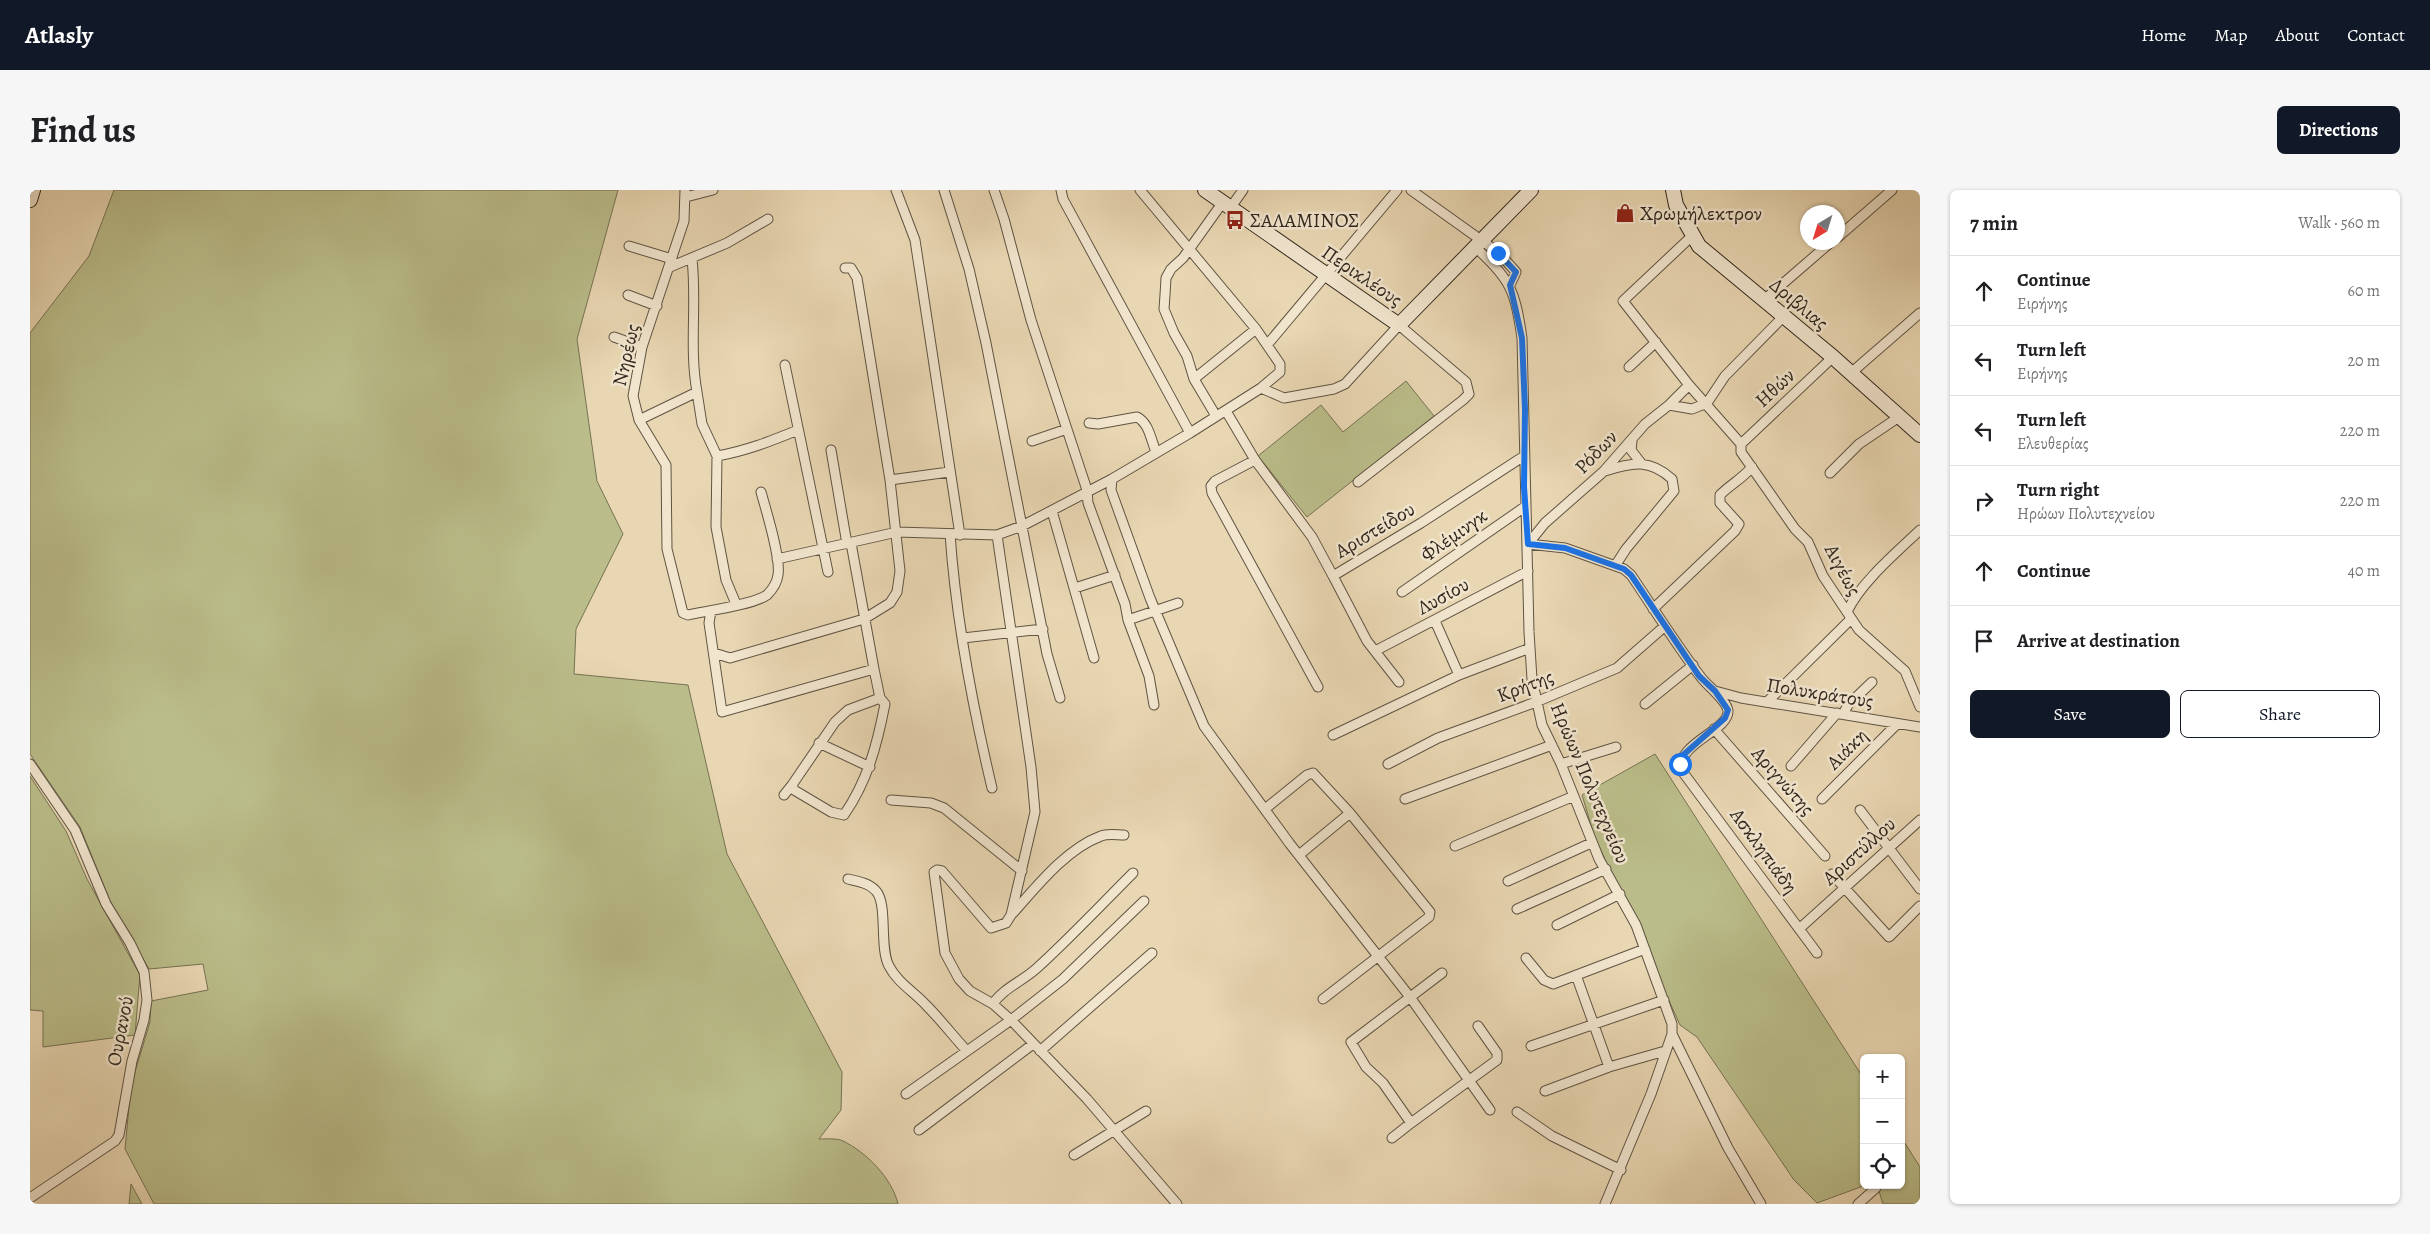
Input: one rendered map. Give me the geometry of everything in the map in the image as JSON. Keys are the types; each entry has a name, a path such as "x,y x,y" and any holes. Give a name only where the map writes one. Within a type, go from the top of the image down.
{"main road":[{"path":"30,200 33,190"},
{"name":"Περικλέους","path":"1205,190 1399,325"},
{"path":"1399,325 1531,190"},
{"path":"1666,190 1674,190"},
{"name":"Δριβλιας","path":"1674,190 1676,205 1692,236 1710,256 1833,357 1920,435"}],"street":[{"path":"686,194 713,190"},
{"path":"896,190 915,240 960,535"},
{"path":"944,190 969,269 986,343 1043,629 1060,698"},
{"path":"994,190 1004,219 1031,320 1088,490 1088,503 1115,575 1125,604 1128,620 1146,669 1154,705"},
{"path":"1061,190 1063,199 1190,433"},
{"path":"777,559 897,532 960,535 997,534 1022,526 1112,479 1190,433 1261,388 1280,372 1280,364 1256,329 1140,190"},
{"path":"1216,416 1194,379 1187,356 1174,333 1164,309 1166,278 1227,205 1243,190"},
{"path":"1267,345 1397,190"},
{"name":"Ηρώων Πολυτεχνείου","path":"1411,190 1478,244 1507,278 1510,285 1522,338 1530,648 1536,702 1542,725 1561,764 1591,843 1636,925 1672,1024 1672,1034 1728,1148 1761,1204"},
{"path":"1845,231 1892,190"},
{"name":"Νηρέως","path":"686,194 684,221 642,347 633,396 639,420 666,465 667,549 683,613 688,615 711,610"},
{"path":"629,246 671,263 692,259 726,243 768,219"},
{"name":"Αιγέως","path":"1692,236 1623,301 1689,385 1707,403 1728,432 1741,444 1741,452 1795,529 1808,542 1823,576 1862,634 1905,671 1920,707"},
{"path":"1764,300 1822,250"},
{"path":"692,259 695,291 693,356 697,392 702,424 717,456 716,527 726,580 736,604"},
{"path":"714,653 730,658 864,619 890,603 897,592 900,571 897,532 858,278 851,268 845,268"},
{"path":"628,295 657,306"},
{"path":"1851,373 1920,313"},
{"path":"1669,405 1692,409 1707,403 1725,376 1783,317"},
{"path":"1261,388 1284,398 1334,389 1345,384 1399,325 1466,382 1469,394 1358,482"},
{"path":"1194,379 1256,329"},
{"path":"614,337 642,347"},
{"path":"1629,367 1656,342"},
{"name":"Ηθών","path":"1741,444 1833,357"},
{"path":"785,365 828,572"},
{"name":"Ρόδων","path":"1528,544 1545,524 1603,472 1645,424 1669,405 1689,385"},
{"path":"639,420 697,392"},
{"name":"Αριστείδου","path":"1226,411 1255,460 1312,537 1333,576 1421,523 1524,456"},
{"path":"1089,423 1098,424 1137,416 1148,429 1156,452"},
{"path":"1830,473 1859,444 1899,417"},
{"path":"717,456 764,444 798,430"},
{"path":"1032,441 1067,430"},
{"path":"1632,440 1631,450 1641,463"},
{"path":"792,785 802,795 831,812 844,815 870,767 885,704 880,698 831,450"},
{"path":"1255,460 1215,481 1211,486 1212,493 1318,687"},
{"path":"1603,472 1641,463 1656,466 1672,479 1674,491 1626,549 1616,566"},
{"path":"1653,609 1735,531 1739,524 1720,503 1720,495 1742,479 1752,467"},
{"path":"890,480 949,472"},
{"path":"1112,479 1111,490 1154,610 1204,726 1299,855 1410,997 1490,1110"},
{"path":"761,492 779,574 774,587 767,595 711,610 709,623 722,712 874,669"},
{"name":"Φλέμινγκ","path":"1402,592 1526,506"},
{"path":"1052,511 1094,658"},
{"path":"1767,702 1849,615 1850,604 1920,530"},
{"path":"950,534 954,589 974,714 992,788"},
{"path":"997,534 1010,634 1031,767 1035,812 1011,915"},
{"path":"1528,544 1565,548 1616,566 1631,575 1706,684 1715,691 1728,710 1725,718 1714,729"},
{"name":"Λυσίου","path":"1375,651 1435,621 1496,586 1528,572"},
{"path":"1075,588 1115,575"},
{"path":"1333,576 1361,631 1399,682"},
{"path":"1128,620 1178,603"},
{"path":"1435,621 1459,675"},
{"name":"Κρήτης","path":"1388,764 1438,738 1536,702 1617,668 1666,626"},
{"path":"963,638 1043,629"},
{"path":"1333,735 1459,675 1530,648"},
{"path":"1645,704 1693,665"},
{"path":"1791,766 1872,682"},
{"name":"Πολυκράτους","path":"1715,691 1741,698 1920,728"},
{"path":"784,795 835,722 848,710 880,698"},
{"name":"Αιάκη","path":"1822,799 1896,724"},
{"name":"Ασκληπιάδη","path":"1714,729 1682,756 1680,764 1682,770 1817,953"},
{"name":"Αριγνώτης","path":"1714,729 1825,856"},
{"path":"820,743 870,767"},
{"path":"1405,799 1552,745"},
{"path":"1561,764 1616,747"},
{"name":"Ουρανού","path":"30,764 75,830 106,904 130,943 144,972 147,1000 144,1020 132,1061 119,1135 115,1141 30,1198"},
{"path":"1265,809 1307,775 1313,773 1350,813 1430,912 1429,917 1323,999"},
{"path":"1455,846 1574,796"},
{"path":"891,800 931,803 944,808 1022,871"},
{"path":"1860,810 1920,889"},
{"path":"1299,855 1350,813"},
{"name":"Αριστύλλου","path":"1799,929 1920,820"},
{"path":"1124,835 1103,835 1088,842 1054,870 1011,915 1006,923 991,928 942,871 937,870 934,872 945,953 950,966 970,991 993,1004 1011,1020 1114,1129 1173,1203"},
{"path":"1508,882 1591,843"},
{"path":"1517,909 1606,870"},
{"path":"993,1004 998,996 1036,969 1134,874"},
{"path":"1832,874 1889,937 1920,906"},
{"path":"848,879 870,886 877,892 882,918 885,955 889,966 967,1051"},
{"path":"1557,925 1620,894"},
{"path":"906,1094 1011,1020 1063,980 1144,901"},
{"path":"1526,958 1548,983 1553,984 1645,949"},
{"path":"919,1130 1037,1048 1152,953"},
{"path":"1411,1123 1383,1083 1366,1066 1352,1047 1351,1042 1442,973"},
{"path":"1576,975 1609,1068"},
{"path":"1532,1046 1664,1000"},
{"path":"1392,1138 1498,1056 1478,1026"},
{"path":"1605,1204 1621,1170 1672,1034"},
{"path":"1545,1091 1665,1050"},
{"path":"1074,1155 1146,1111"},
{"path":"1517,1112 1552,1136 1621,1170"},
{"path":"1858,1204 1875,1189"}],"green space":[{"path":"114,190 618,190 577,339 597,481 623,534 576,629 574,674 688,685 727,854 842,1072 841,1110 819,1139 841,1140 869,1159 890,1185 898,1204 154,1204 125,1149 131,1085 150,1022 151,1001 208,990 203,964 149,969 111,903 80,827 30,754 30,333 89,256"},
{"path":"1406,381 1434,416 1307,517 1258,456 1321,405 1343,432"},
{"path":"1655,754 1860,1073 1860,1187 1817,1203 1794,1180 1697,1037 1680,1025 1594,835 1582,795"},
{"path":"30,776 66,831 87,879 140,975 135,1035 43,1047 43,1011 30,1010"},
{"path":"1905,1143 1920,1167 1920,1204 1883,1204 1878,1189 1905,1189"},
{"path":"131,1184 142,1204 129,1204"}],"place":[{"name":"Χρωμήλεκτρον","path":"1625,213"},
{"name":"ΣΑΛΑΜΙΝΟΣ","path":"1235,220"}],"route":[{"path":"1498,253 1516,272 1515,280 1510,285 1520,322 1522,338 1525,409 1524,487 1528,544 1565,548 1624,569 1631,575 1699,676 1715,691 1728,710 1727,714 1714,729 1682,756 1680,764"}]}
